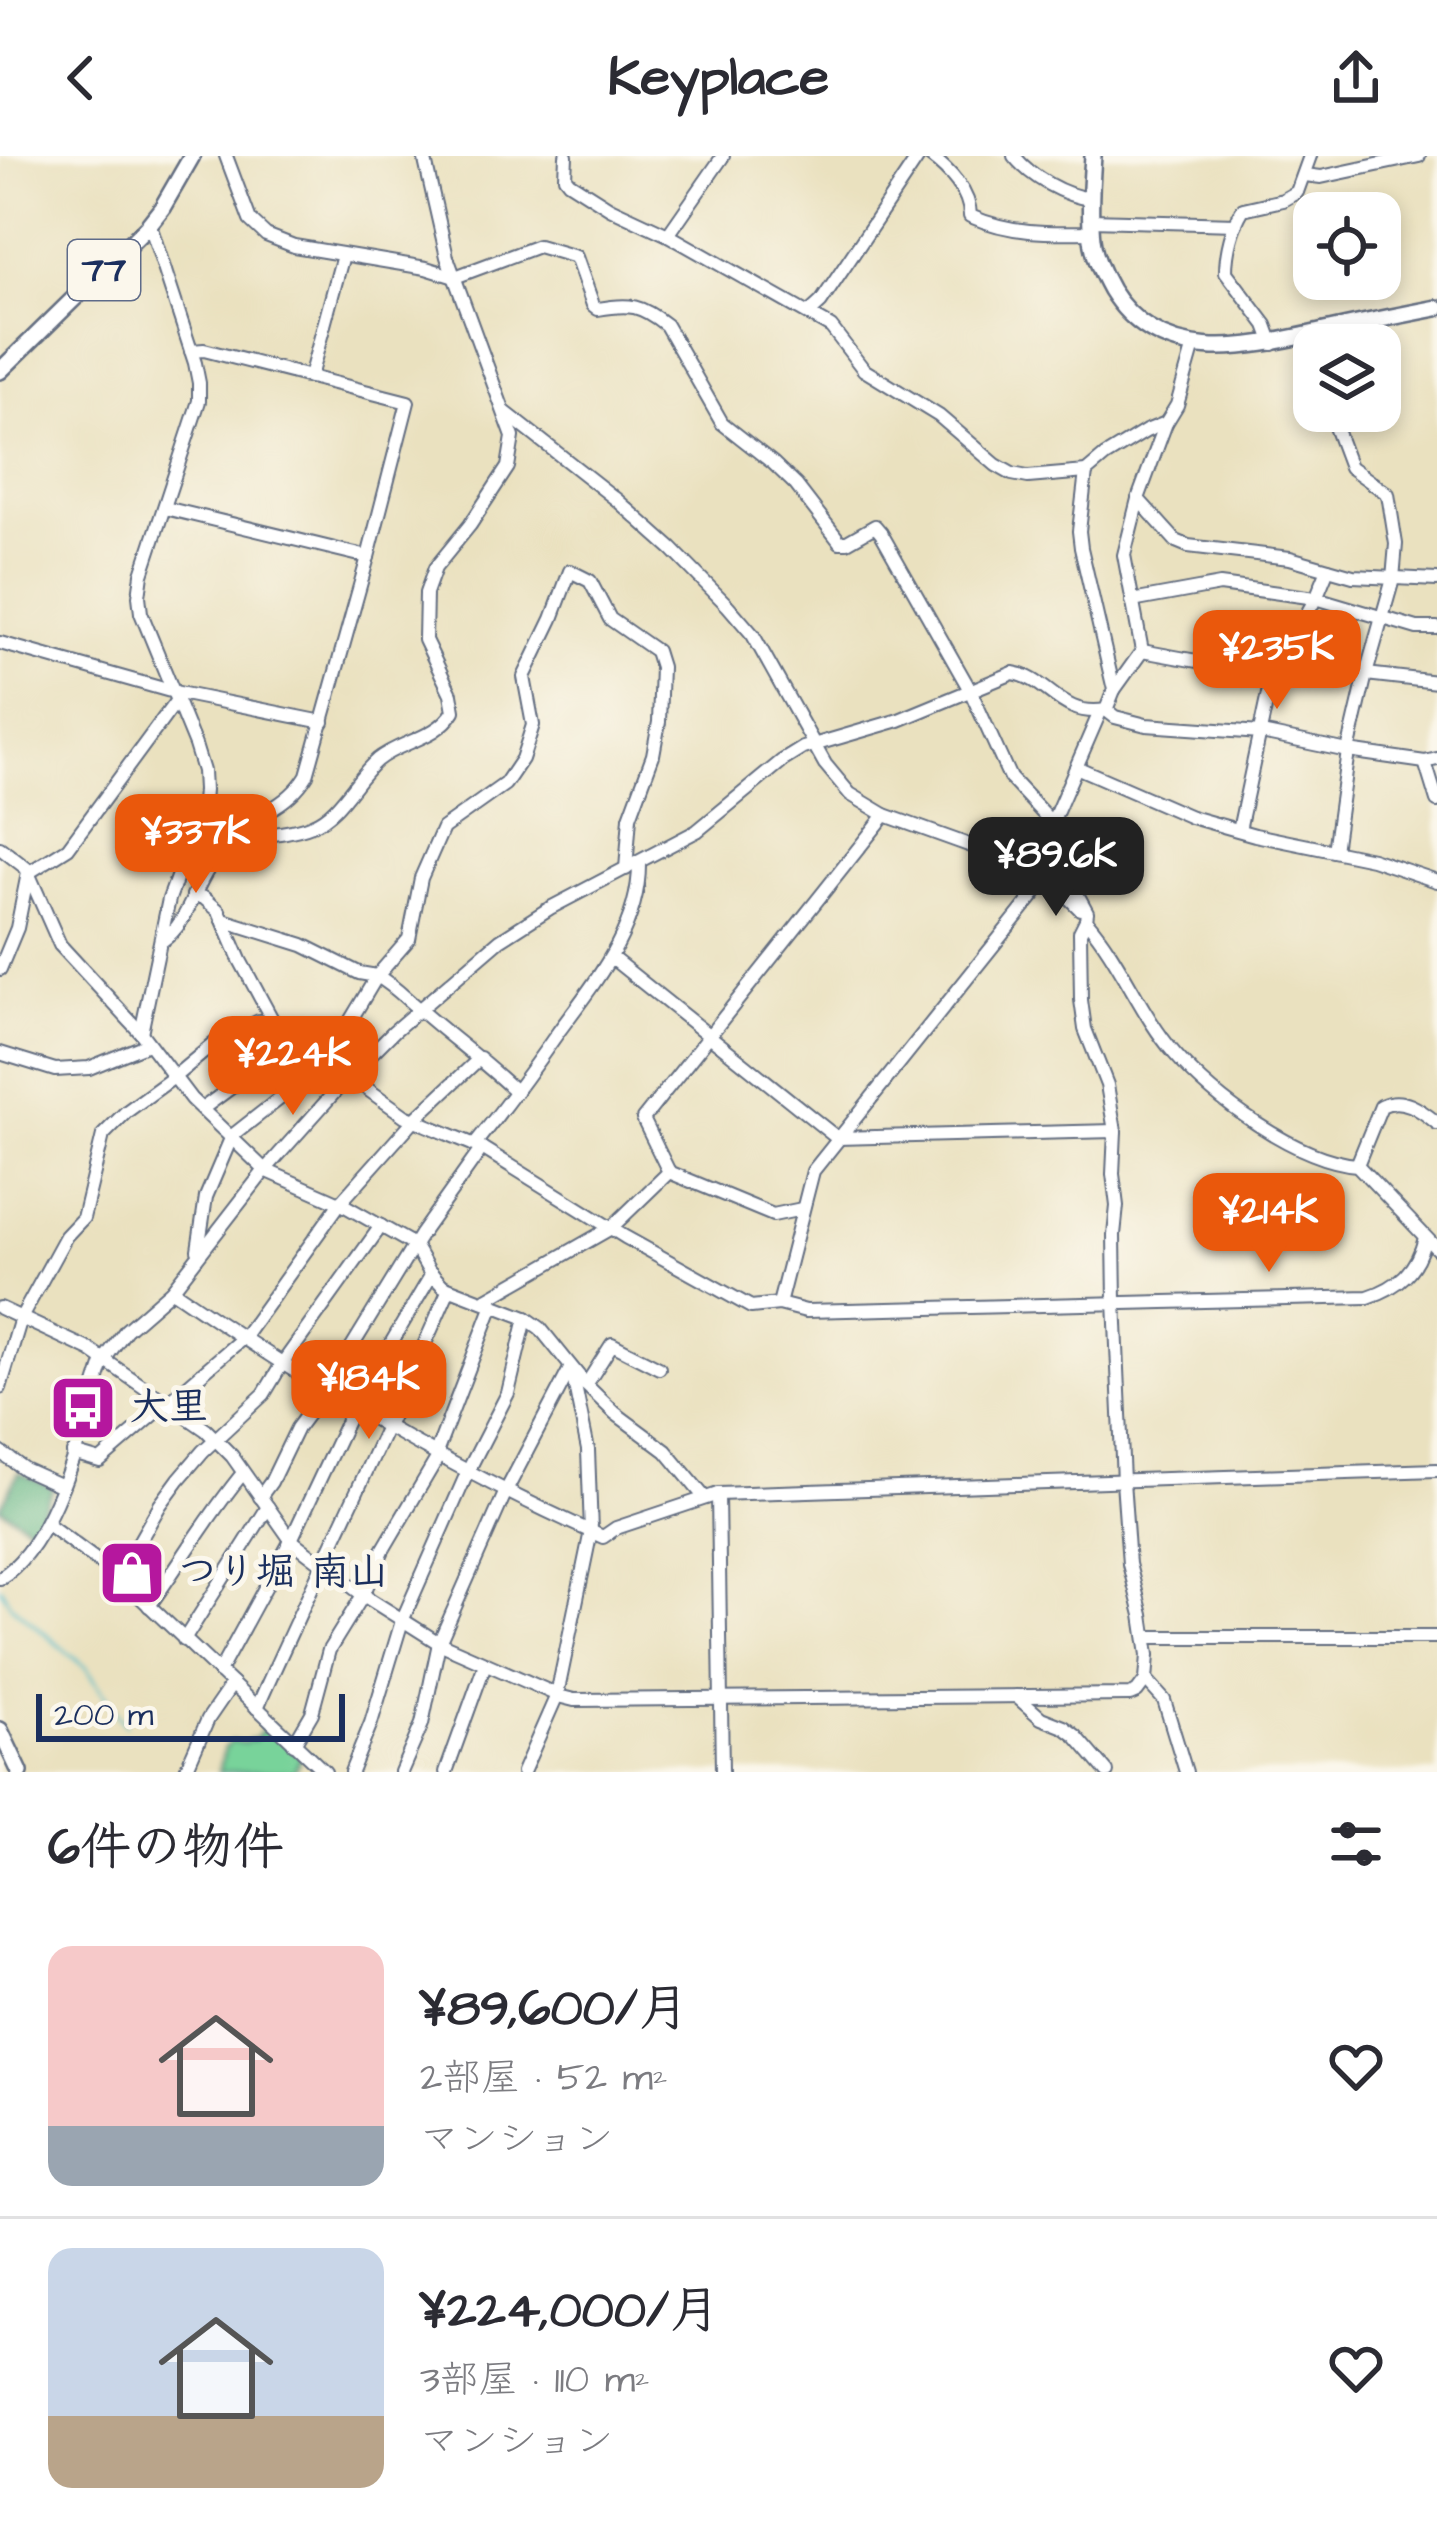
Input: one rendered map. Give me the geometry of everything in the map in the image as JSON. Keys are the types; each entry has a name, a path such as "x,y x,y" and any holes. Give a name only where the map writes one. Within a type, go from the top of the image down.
{"main road":[{"name":"77","path":"0,371 147,227 192,156"},
{"path":"1093,156 1091,226 1101,272 1125,308 1146,328 1194,345 1244,348 1293,339"},
{"path":"1361,324 1437,308"},
{"path":"0,1730 20,1772"}],"street":[{"path":"226,156 250,220 266,235 294,246 455,277 538,246 576,256 598,309 625,304 666,325 722,423 796,485 840,542 875,526 881,532 970,690 1010,778 1052,823 1087,916 1174,1053 1239,1113 1324,1157 1357,1165 1437,1249"},
{"path":"162,941 181,924 199,881 225,851 244,841 325,819 380,758 451,717 453,699 425,640 426,592 435,568 508,467 513,437 447,257 424,156"},
{"path":"566,156 568,182 831,327 864,370 939,416 1006,471 1028,476 1086,472 1132,439 1166,423"},
{"path":"668,235 723,156"},
{"path":"809,313 920,156"},
{"path":"930,156 965,194 970,216 1002,228 1034,234 1091,226 1236,224"},
{"path":"1013,156 1050,184 1091,200"},
{"path":"1273,344 1266,325 1226,272 1236,224 1247,206 1297,192 1310,156"},
{"path":"1305,175 1321,177 1419,156"},
{"path":"145,1038 170,899 191,839 201,829 204,779 139,604 142,574 199,401 191,352 147,227"},
{"path":"310,377 343,255"},
{"path":"1052,823 1103,711 1142,651 1124,555 1138,499 1177,405 1194,345"},
{"path":"191,352 204,350 408,402 307,775 284,802 191,839"},
{"path":"505,412 617,500 728,606 753,635 825,764 850,794 885,815 1000,855 1045,880 1087,916"},
{"path":"1334,851 1348,751 1393,579 1396,544 1388,494 1350,467 1337,432"},
{"path":"1086,472 1081,548 1114,690"},
{"path":"1138,499 1180,543 1290,558 1353,576 1437,580"},
{"path":"165,508 368,557"},
{"path":"1238,830 1272,675 1328,569"},
{"path":"184,1640 264,1502 297,1429 478,1146 612,958 639,888 632,866 630,817 653,755 661,667 656,651 610,620 590,581 570,572 524,677 533,725 522,759 505,784 443,828 421,878 409,939 377,976 325,1063 232,1136 206,1197 196,1258"},
{"path":"1132,601 1220,585 1316,598 1417,628 1437,628"},
{"path":"0,644 176,696 323,722"},
{"path":"1142,651 1301,680 1366,674 1437,682"},
{"path":"0,1578 16,1565 46,1522 104,1360 126,1330 172,1290 265,1169 349,1076 418,1009 516,929 697,831 782,761 814,743 899,720 1013,673 1023,674 1062,704 1146,725 1261,733 1348,751 1431,760 1437,801"},
{"path":"0,969 17,928 28,873 68,848 176,696"},
{"path":"1076,767 1191,817 1372,859 1437,881"},
{"path":"802,1209 773,1215 669,1172 644,1119 885,815"},
{"path":"0,848 26,868 60,945 145,1038 174,1078 265,1169 340,1203 414,1246 443,1286 526,1318 540,1328 586,1385 666,1451 711,1496 722,1772"},
{"path":"779,1304 813,1171 1045,880"},
{"path":"193,895 219,910 274,1023"},
{"path":"0,1308 90,1350 217,1439 291,1540 363,1595 439,1643 556,1695 574,1700 1130,1695 1146,1680 1146,1637 1129,1564 1123,1481 1115,1301 1115,1131 1107,1085 1085,1029 1081,1000 1080,932 1087,916"},
{"path":"223,920 303,945 398,988 516,1092"},
{"path":"612,958 837,1138 1115,1131"},
{"path":"0,1388 20,1318 66,1236 82,1218 103,1136 125,1112 216,1042 259,1021 274,1023 325,1063 414,1120 478,1146 751,1307 779,1304 806,1311 1368,1297 1393,1289 1415,1262 1425,1238"},
{"path":"0,1053 55,1070 89,1068 145,1038"},
{"path":"202,1108 297,1039"},
{"path":"73,1453 100,1461 244,1337 340,1203 414,1120 480,1058"},
{"path":"1357,1165 1381,1106 1390,1101 1420,1109 1437,1123"},
{"path":"294,1744 312,1713 329,1649 437,1454 488,1303 611,1228 669,1172"},
{"path":"119,1577 160,1505 264,1394 381,1226"},
{"path":"219,1672 291,1540 354,1406 432,1274"},
{"path":"256,1708 390,1426 449,1289"},
{"path":"172,1290 282,1364 437,1454 603,1537 616,1528 711,1496 1437,1470"},
{"path":"351,1772 402,1621 508,1393 526,1318"},
{"path":"586,1385 612,1344 658,1368"},
{"path":"401,1772 422,1724 439,1643 506,1491 571,1367"},
{"path":"523,1772 556,1695 591,1532 588,1450 571,1367"},
{"path":"0,1452 62,1486"},
{"path":"149,1606 213,1509 243,1473"},
{"path":"46,1522 119,1577 326,1772"},
{"path":"1146,1637 1437,1637"},
{"path":"446,1772 484,1664"},
{"path":"1146,1680 1164,1700 1186,1772"},
{"path":"185,1772 208,1719 232,1684"},
{"path":"1015,1695 1041,1718 1076,1736 1108,1772"},
{"path":"299,1772 305,1755"}],"green space":[{"path":"19,1472 53,1488 33,1529 0,1508"},
{"path":"265,1727 301,1757 294,1772 219,1772 231,1741 253,1741"}],"waterway":[{"path":"0,1587 11,1605 87,1669 125,1725"}],"place":[{"name":"大里","path":"83,1408"},
{"name":"つり堀 南山","path":"132,1573"}]}
